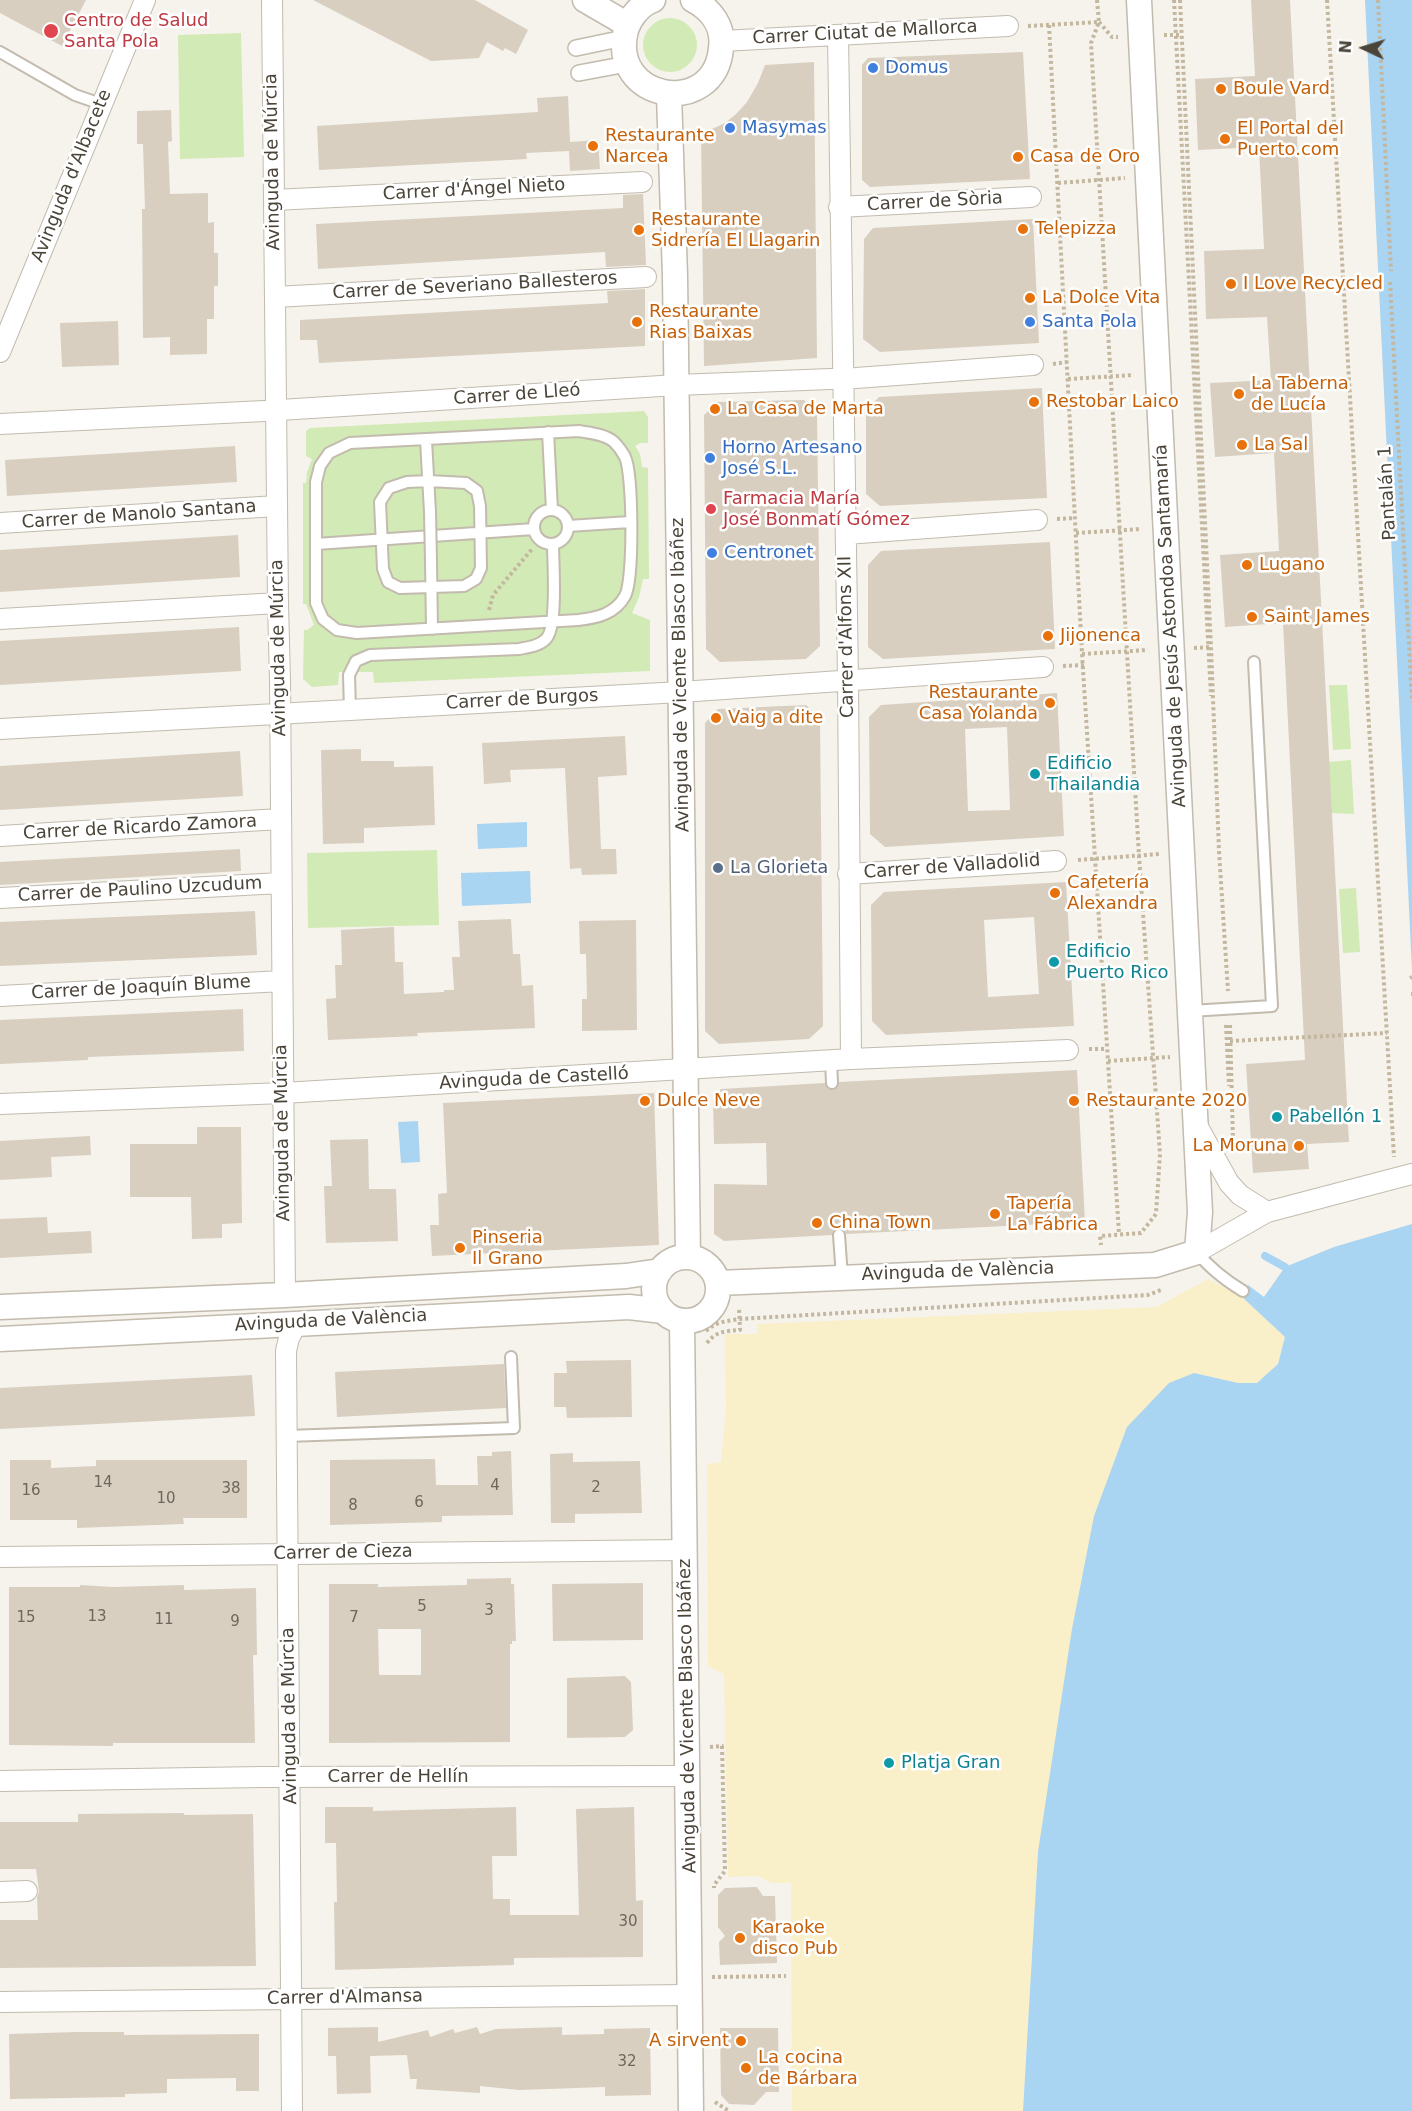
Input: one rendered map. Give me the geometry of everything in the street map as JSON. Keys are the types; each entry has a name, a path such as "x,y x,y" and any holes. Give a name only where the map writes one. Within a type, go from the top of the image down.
{"street":[{"name":"Avinguda d'Albacete","path":"0,352 145,0"},
{"name":"Avinguda de Múrcia","path":"272,0 285,1295"},
{"path":"585,0 626,31"},
{"path":"653,0 636,12 626,31 624,51 627,64 634,76 644,85 669,94 686,92 701,85 713,73 721,57 722,40 719,27 701,2"},
{"name":"Avinguda de Jesús Astondoa Santamaría","path":"1139,0 1193,1056 1200,1212 1197,1252"},
{"name":"Carrer Ciutat de Mallorca","path":"722,40 1008,26"},
{"path":"576,48 626,31"},
{"name":"Carrer d'Alfons XII","path":"838,36 848,679 851,1059"},
{"path":"579,73 627,64"},
{"name":"Avinguda de Vicente Blasco Ibáñez","path":"669,94 677,385 688,1257"},
{"name":"Carrer d'Ángel Nieto","path":"274,200 673,181"},
{"name":"Carrer de Sòria","path":"839,207 1031,197"},
{"name":"Carrer de Severiano Ballesteros","path":"275,297 675,276"},
{"name":"Carrer de Lleó","path":"0,424 276,410 677,385 843,378 1033,365"},
{"name":"Carrer de Manolo Santana","path":"0,523 277,506"},
{"path":"846,534 1037,520"},
{"path":"0,619 278,603"},
{"name":"Carrer de Burgos","path":"0,729 681,692 1043,667"},
{"name":"Carrer de Ricardo Zamora","path":"0,836 280,819"},
{"name":"Carrer de Valladolid","path":"848,874 1056,861"},
{"name":"Carrer de Paulino Uzcudum","path":"0,898 281,883"},
{"name":"Carrer de Joaquín Blume","path":"0,996 282,981"},
{"name":"Avinguda de Castelló","path":"0,1104 283,1093 831,1060 1068,1050"},
{"path":"1196,1124 1229,1183 1240,1195 1267,1212"},
{"path":"1197,1252 1267,1212 1412,1174"},
{"name":"Avinguda de València","path":"728,1283 1155,1265 1197,1252"},
{"path":"688,1257 699,1259 728,1283 711,1311 694,1321 672,1316 657,1302 654,1292 655,1281 660,1271 672,1260 688,1257"},
{"name":"Avinguda de València","path":"0,1307 285,1295 626,1276 660,1271"},
{"name":"Avinguda de València","path":"0,1339 629,1307 672,1316"},
{"name":"Avinguda de Vicente Blasco Ibáñez","path":"672,1316 682,1365 691,2111"},
{"name":"Avinguda de Múrcia","path":"292,2111 286,1351 289,1338 297,1323"},
{"name":"Carrer de Cieza","path":"0,1557 686,1550"},
{"name":"Carrer de Hellín","path":"0,1781 290,1777 688,1776"},
{"path":"0,1892 27,1891"},
{"name":"Carrer d'Almansa","path":"0,2002 292,1998 690,1986"}],"lane":[{"path":"0,52 75,95 101,104"},
{"path":"579,431 601,436 614,442 625,457 630,479 630,568 626,594 616,608 600,617 554,622 357,633 337,630 323,619 316,603 316,482 320,466 329,453 350,442 426,440 579,431"},
{"path":"548,432 552,510"},
{"path":"426,440 432,629"},
{"path":"407,482 466,483 477,491 480,506 480,532 481,568 476,579 464,586 400,588 388,582 383,569 380,502 389,488 407,482"},
{"path":"552,510 560,513 568,526 566,535 553,544 544,543 537,537 534,529 536,519 542,512 552,510"},
{"path":"568,526 630,522"},
{"path":"316,544 534,529"},
{"path":"350,710 349,675 357,661 370,655 519,649 534,646 547,638 554,622 553,544"},
{"path":"1190,1011 1272,1006 1254,662"},
{"path":"831,1060 831,1083"},
{"path":"839,1235 842,1277"},
{"path":"1197,1252 1215,1272 1244,1291"},
{"path":"287,1436 514,1428 511,1357"}],"path":[{"path":"1097,0 1099,22 1091,43 1092,66 1160,1154 1156,1215 1141,1233 1130,1234 1119,1234 1075,518 1049,25 1099,22"},
{"path":"1174,0 1227,1009 1232,1146 1230,1041 1227,1009"},
{"path":"1180,0 1211,636 1219,851"},
{"path":"1327,0 1394,1161"},
{"path":"1378,0 1391,270"},
{"name":"Pantalán 1","path":"1390,282 1412,702"},
{"path":"490,625 488,606 493,595 534,548"},
{"path":"1230,1041 1387,1033"},
{"path":"1108,1061 1193,1056"},
{"path":"682,1365 702,1365 702,1349 712,1336 722,1331 740,1330 740,1318 728,1283"},
{"path":"722,1322 740,1318 1148,1295 1170,1286"},
{"path":"714,1896 714,1885 725,1871 722,1746"},
{"path":"715,1965 715,1989"},
{"path":"690,1986 715,1977 786,1976"},
{"path":"715,2092 715,2104 729,2111"}],"green space":[{"path":"665,18 675,18 685,22 693,30 697,45 693,60 685,68 675,72 665,72 655,68 647,60 643,50 643,40 647,30 655,22"},
{"path":"241,33 244,157 180,159 178,35"},
{"path":"644,411 648,417 648,443 635,446 640,454 642,467 648,468 649,579 643,579 632,613 650,620 650,671 374,683 373,672 339,672 338,685 312,687 303,679 304,630 314,625 306,604 303,604 303,483 306,483 312,459 306,456 306,431 310,428"},
{"path":"1329,685 1347,685 1351,749 1333,750"},
{"path":"1351,760 1354,814 1331,813 1328,762"},
{"path":"437,850 439,925 308,928 307,853"},
{"path":"1356,888 1360,952 1343,953 1339,889"}],"sand":[{"name":"Platja Gran","path":"1208,1279 1241,1296 1285,1337 1278,1364 1257,1383 1238,1383 1194,1373 1038,1852 1023,2111 792,2111 791,1883 772,1883 757,1876 728,1877 724,1674 708,1666 707,1464 721,1462 726,1409 725,1334 757,1334 758,1324 1157,1307"}],"water":[{"path":"1365,0 1412,0 1412,970"},
{"path":"527,822 527,847 478,849 477,824"},
{"path":"530,871 531,903 462,906 461,873"},
{"path":"418,1121 420,1162 401,1163 398,1122"},
{"path":"1412,1224 1412,2111 1023,2111 1038,1852 1072,1629 1094,1516 1127,1427 1169,1383 1194,1373 1238,1383 1257,1383 1278,1364 1285,1337 1241,1296 1248,1285 1264,1297 1285,1267 1334,1247"}],"building":[{"name":"Centro de Salud Santa Pola","path":"0,0 86,0 62,46 0,13"},
{"path":"313,0 475,0 528,30 516,54 505,48 503,51 487,42 479,58 431,61"},
{"path":"1251,0 1290,0 1349,1142 1307,1144 1309,1169 1253,1173 1246,1064 1305,1060 1283,623 1225,627 1220,555 1279,551 1274,453 1215,457 1210,383 1271,380 1267,317 1206,319 1204,251 1264,249 1259,147 1198,150 1195,79 1255,76"},
{"path":"1023,52 1030,179 870,187 862,180 862,65 868,58"},
{"path":"814,62 817,358 704,366 701,134 725,123 736,114 747,102 765,65"},
{"path":"568,96 570,142 598,140 600,169 570,171 569,151 526,153 527,159 319,170 317,126 538,112 537,98"},
{"path":"171,110 172,141 168,142 170,194 208,193 208,223 214,222 214,253 218,253 218,286 214,286 214,319 207,319 207,354 170,355 170,337 143,338 142,209 145,209 143,144 137,144 137,111"},
{"path":"643,194 646,265 606,267 605,252 318,269 316,224 623,208 623,195"},
{"path":"1033,219 1039,343 880,352 863,339 864,239 873,228"},
{"path":"645,289 645,346 319,363 317,340 300,340 300,320 608,303 607,291"},
{"path":"118,321 119,365 62,367 60,323"},
{"path":"1042,388 1047,498 880,506 866,494 866,411 879,397"},
{"path":"804,400 817,413 820,646 806,659 720,662 706,649 704,415 717,402"},
{"path":"235,446 237,482 7,496 5,460"},
{"path":"238,535 240,577 0,592 0,550"},
{"path":"1050,542 1055,649 883,659 868,647 868,565 881,551"},
{"path":"239,627 241,671 0,685 0,641"},
{"path":"1057,693 1064,836 885,847 870,834 869,717 881,705","holes":["1007,727 1010,810 968,811 965,729"]},
{"path":"806,705 820,718 823,1026 809,1039 719,1044 705,1031 705,723 718,709"},
{"path":"625,736 627,775 598,777 601,849 616,849 617,874 582,875 581,868 570,869 565,768 510,770 511,782 484,784 482,743"},
{"path":"361,749 361,761 394,761 394,767 433,766 435,825 364,828 364,843 323,844 321,750"},
{"path":"240,751 243,796 0,810 0,766"},
{"path":"240,849 241,871 0,885 0,862"},
{"path":"1066,882 1074,1026 886,1035 872,1021 871,905 884,892","holes":["1034,917 1039,994 988,997 984,920"]},
{"path":"255,911 257,955 0,966 0,922"},
{"path":"511,919 513,954 520,954 522,986 533,985 535,1028 417,1033 418,1036 328,1040 326,999 336,998 335,965 342,965 341,930 394,927 395,962 403,962 404,994 444,992 444,990 454,990 452,957 460,957 458,921"},
{"path":"636,920 637,1030 582,1031 582,999 587,999 586,954 580,954 579,921"},
{"path":"243,1009 244,1051 88,1057 88,1060 0,1064 0,1020"},
{"path":"1077,1070 1085,1222 846,1234 845,1230 839,1228 834,1229 832,1235 724,1241 714,1234 714,1184 767,1185 766,1143 714,1144 713,1099 721,1089 825,1083 828,1089 833,1090 838,1087 839,1082"},
{"path":"654,1093 659,1245 432,1256 430,1225 439,1225 438,1194 447,1193 443,1103"},
{"path":"197,1127 241,1127 242,1223 222,1224 222,1238 192,1239 191,1197 130,1197 130,1144 197,1144"},
{"path":"90,1136 91,1155 51,1157 52,1177 0,1180 0,1141"},
{"path":"368,1139 369,1189 396,1189 398,1241 326,1243 324,1186 332,1186 330,1140"},
{"path":"47,1217 48,1233 91,1231 92,1253 0,1258 0,1219"},
{"path":"631,1360 632,1417 567,1418 566,1407 554,1407 554,1373 567,1373 566,1361"},
{"path":"504,1364 506,1408 337,1417 335,1372"},
{"path":"252,1375 255,1416 0,1429 0,1388"},
{"path":"511,1451 513,1515 442,1516 442,1522 330,1525 330,1460 435,1459 436,1485 478,1485 477,1456 492,1456 492,1452"},
{"path":"573,1453 573,1462 640,1461 642,1513 575,1514 575,1523 551,1523 550,1454"},
{"path":"10,1460 51,1460 51,1468 96,1466 96,1460 247,1460 247,1518 183,1518 184,1524 77,1528 77,1520 10,1520"},
{"path":"511,1578 511,1584 514,1584 516,1641 510,1644 510,1742 329,1743 329,1584 378,1584 378,1587 467,1585 467,1579","holes":["378,1629 421,1629 421,1675 379,1675"]},
{"path":"643,1583 643,1640 553,1641 552,1584"},
{"path":"80,1585 114,1587 184,1585 184,1590 256,1588 257,1655 253,1655 255,1743 113,1743 113,1746 9,1745 9,1587 80,1587"},
{"path":"625,1676 631,1682 633,1730 625,1737 567,1738 567,1678"},
{"path":"325,1807 373,1807 373,1811 516,1807 517,1856 492,1856 493,1899 510,1899 510,1915 579,1915 576,1809 634,1807 636,1901 643,1900 643,1957 514,1958 514,1965 335,1970 336,1843 325,1843"},
{"path":"184,1813 184,1815 253,1814 256,1966 0,1968 0,1920 38,1920 39,1891 36,1869 0,1869 0,1822 78,1822 78,1814"},
{"path":"757,1887 763,1896 775,1896 777,1963 720,1965 719,1942 725,1936 718,1927 718,1895 725,1888"},
{"path":"378,2027 378,2042 428,2030 430,2037 453,2029 455,2033 477,2027 480,2034 496,2029 562,2027 562,2035 604,2034 604,2029 650,2028 651,2095 605,2096 605,2087 519,2090 480,2086 480,2093 416,2089 417,2079 410,2079 407,2055 370,2056 371,2093 337,2094 336,2056 328,2056 328,2028"},
{"path":"720,2028 778,2028 779,2092 766,2092 754,2105 729,2104 721,2095"},
{"path":"124,2032 124,2035 259,2034 259,2091 236,2091 236,2078 167,2079 167,2093 125,2094 125,2097 10,2099 9,2034"}],"waterway":[{"path":"1265,1256 1285,1267"}],"place":[{"name":"Centro de Salud Santa Pola","path":"51,31"},
{"name":"Domus","path":"873,68"},
{"name":"Boule Vard","path":"1221,89"},
{"name":"Masymas","path":"730,128"},
{"name":"El Portal del Puerto.com","path":"1225,139"},
{"name":"Restaurante Narcea","path":"593,146"},
{"name":"Casa de Oro","path":"1018,157"},
{"name":"Telepizza","path":"1023,229"},
{"name":"Restaurante Sidrería El Llagarin","path":"639,230"},
{"name":"I Love Recycled","path":"1231,284"},
{"name":"La Dolce Vita","path":"1030,298"},
{"name":"Restaurante Rias Baixas","path":"637,322"},
{"name":"Santa Pola","path":"1030,322"},
{"name":"La Taberna de Lucía","path":"1239,394"},
{"name":"Restobar Laico","path":"1034,402"},
{"name":"La Casa de Marta","path":"715,409"},
{"name":"La Sal","path":"1242,445"},
{"name":"Horno Artesano José S.L.","path":"710,458"},
{"name":"Farmacia María José Bonmatí Gómez","path":"711,509"},
{"name":"Centronet","path":"712,553"},
{"name":"Lugano","path":"1247,565"},
{"name":"Saint James","path":"1252,617"},
{"name":"Jijonenca","path":"1048,636"},
{"name":"Restaurante Casa Yolanda","path":"1050,703"},
{"name":"Vaig a dite","path":"716,718"},
{"name":"Edificio Thailandia","path":"1035,774"},
{"name":"La Glorieta","path":"718,868"},
{"name":"Cafetería Alexandra","path":"1055,893"},
{"name":"Edificio Puerto Rico","path":"1054,962"},
{"name":"Dulce Neve","path":"645,1101"},
{"name":"Restaurante 2020","path":"1074,1101"},
{"name":"Pabellón 1","path":"1277,1117"},
{"name":"La Moruna","path":"1299,1146"},
{"name":"Tapería La Fábrica","path":"995,1214"},
{"name":"China Town","path":"817,1223"},
{"name":"Pinseria Il Grano","path":"460,1248"},
{"name":"Platja Gran","path":"889,1763"},
{"name":"Karaoke disco Pub","path":"740,1938"},
{"name":"A sirvent","path":"741,2041"},
{"name":"La cocina de Bárbara","path":"746,2068"}]}
